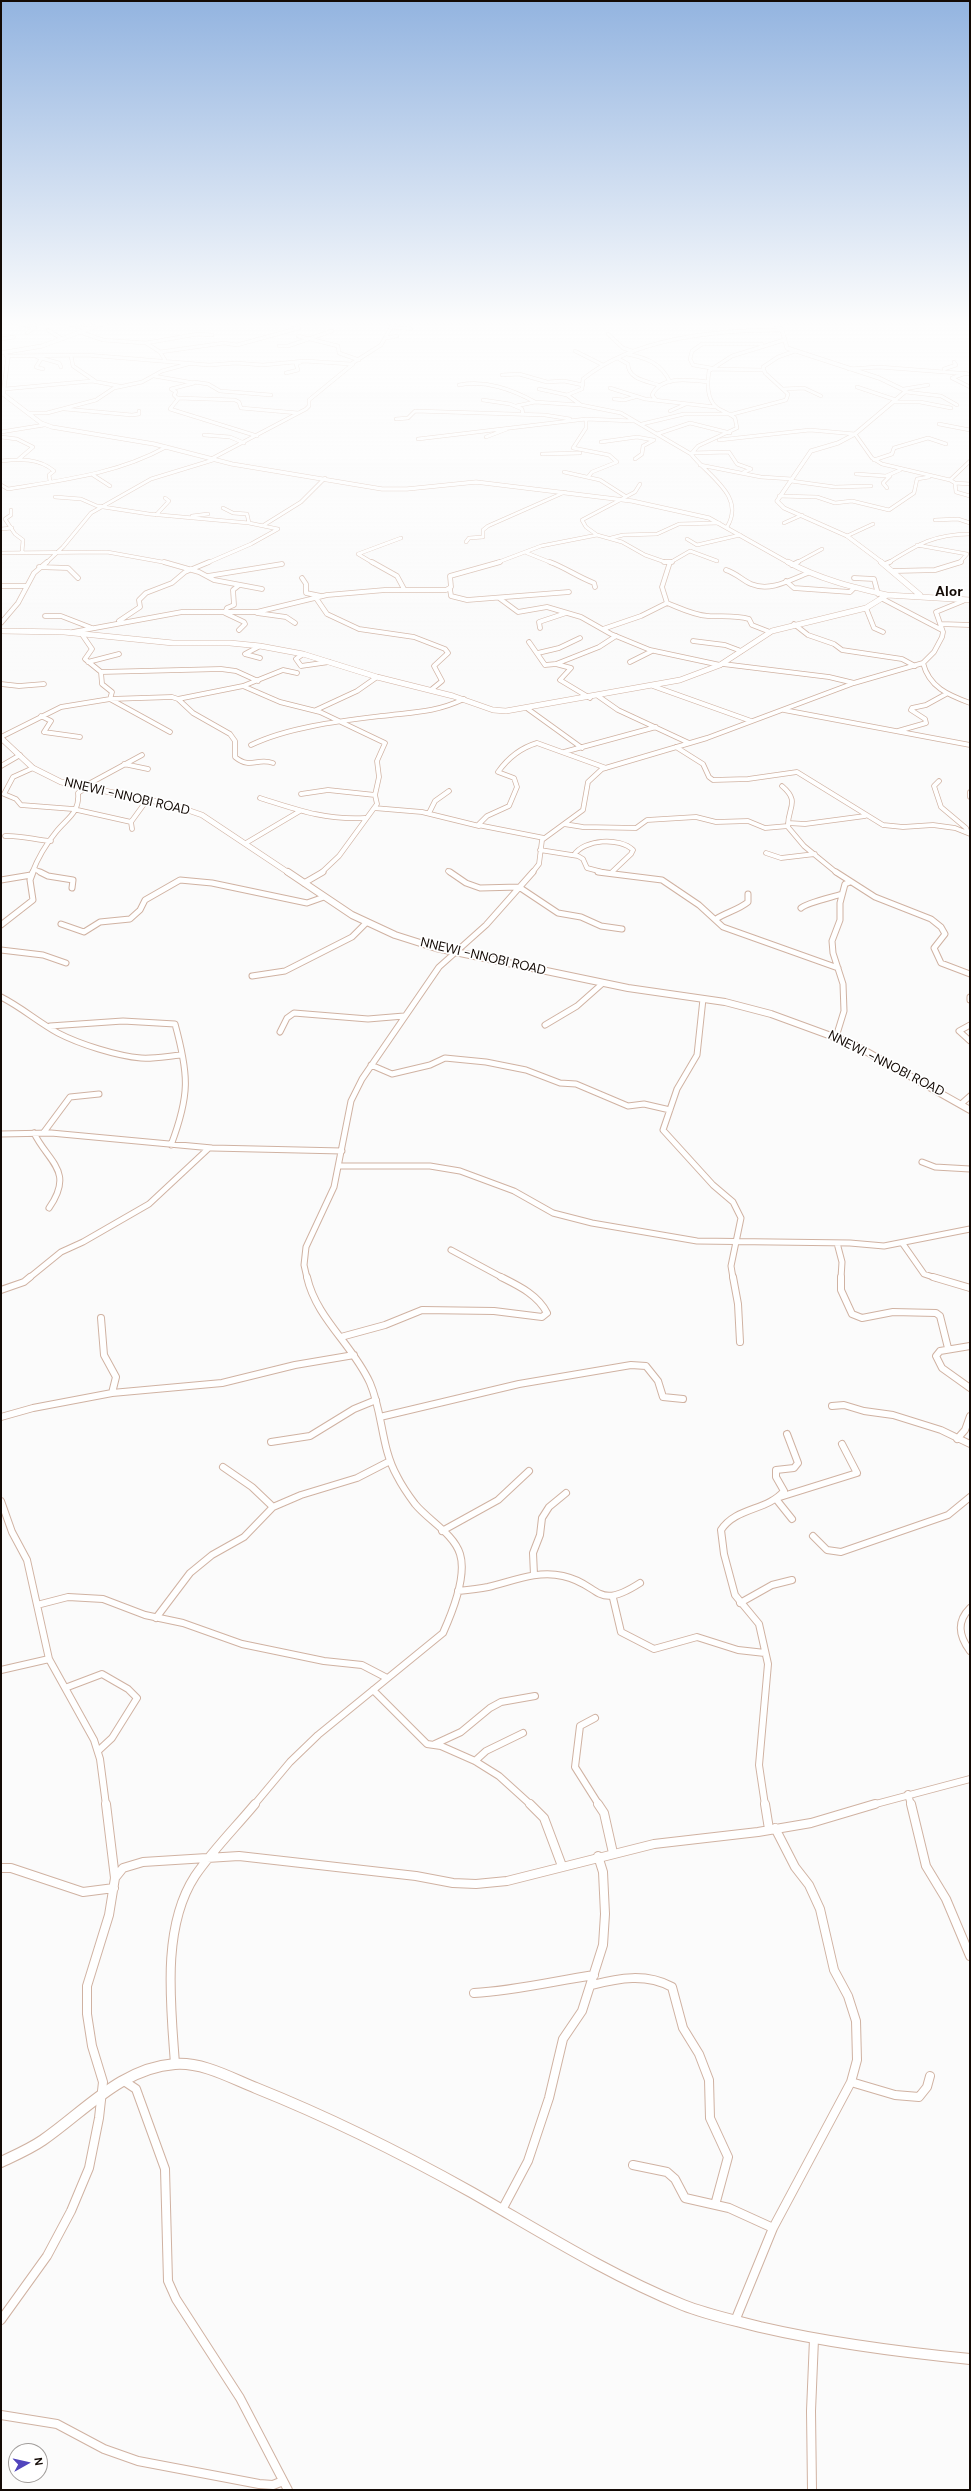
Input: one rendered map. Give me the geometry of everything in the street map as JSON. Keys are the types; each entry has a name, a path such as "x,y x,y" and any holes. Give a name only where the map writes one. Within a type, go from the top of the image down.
{"main road":[{"path":"130,440 166,447 212,460 390,489 476,482 623,497 701,516 719,523 808,574 880,596 920,595 963,601 970,600"},
{"path":"842,440 811,451 777,501 780,506 847,536 894,571 920,595"},
{"path":"1,631 73,632 173,644 230,643 260,646 303,654 377,677 464,699 499,711 590,698 680,680 722,665 770,632 794,624 866,608 880,596"},
{"name":"NNEWI -NNOBI ROAD","path":"1,737 33,768 61,782 147,800 202,815 324,896 366,922 395,935 454,953 603,983 765,1012 836,1037 880,1058 970,1110"},
{"path":"1,2162 17,2157 44,2140 102,2094 124,2081 158,2067 175,2064 209,2070 269,2092 343,2124 628,2280 685,2305 735,2321 814,2339 916,2354 970,2359"}],"street":[{"path":"19,459 25,452 34,447 20,440"},
{"path":"238,440 244,443"},
{"path":"1,624 13,610 26,586 39,567 58,551 85,518 101,507 121,498 157,476 212,460 249,440"},
{"path":"577,440 573,446 584,452"},
{"path":"601,442 611,443 619,440"},
{"path":"635,459 642,454 644,446 653,440"},
{"path":"668,440 691,453 700,465 720,484 732,504 733,519 726,527"},
{"path":"691,453 698,445 719,440"},
{"path":"860,440 874,460 900,470 950,480 955,483 970,484"},
{"path":"874,460 892,454 894,448 919,440"},
{"path":"933,440 946,444"},
{"path":"1,485 4,488 8,488 93,475 140,461 166,447"},
{"path":"542,454 584,452 606,455 617,462 592,472 588,477"},
{"path":"691,453 729,452 737,464 751,468 743,472"},
{"path":"1,461 19,459 40,463 54,471 50,475 50,481"},
{"path":"950,480 970,461"},
{"path":"700,465 743,472 767,478 792,480 835,487 871,486"},
{"path":"887,488 883,483 890,476 900,470"},
{"path":"564,472 605,482 623,497"},
{"path":"856,474 890,476"},
{"path":"93,475 110,486"},
{"path":"779,496 817,497 835,503 852,501 889,510 914,493 914,485 917,479 931,476"},
{"path":"264,525 298,504 325,478"},
{"path":"955,483 956,492 970,496"},
{"path":"640,484 636,491 582,520 586,527 597,535 610,538 646,555 670,562"},
{"path":"466,542 469,538 483,537 484,530 488,526 565,492"},
{"path":"55,497 81,499 101,507 156,515 264,525 278,530 180,574 174,583 143,594 138,600 140,607 117,623"},
{"path":"156,515 169,501 165,498"},
{"path":"223,508 233,513 247,514 248,523"},
{"path":"11,510 11,515 5,519 23,540 22,552"},
{"path":"186,518 208,514"},
{"path":"784,523 802,515"},
{"path":"935,520 958,519 970,523"},
{"path":"610,538 622,535 658,534 679,524 719,523"},
{"path":"847,536 873,524"},
{"path":"1,529 12,528"},
{"path":"885,564 917,545 944,535 970,534"},
{"path":"569,592 499,598 459,599 451,596 450,578 456,573 494,564 527,553 541,546 597,535"},
{"path":"687,539 697,544 740,535"},
{"path":"401,538 358,554 397,576 404,589"},
{"path":"894,571 949,568 961,564 967,554 917,545"},
{"path":"792,565 822,549"},
{"path":"1,553 58,551 107,552 155,560 191,569 238,586 262,589"},
{"path":"667,603 662,587 666,581 666,571 670,562 690,551 717,561"},
{"path":"527,553 568,569 580,578 594,583 595,587"},
{"path":"207,576 262,569 282,564"},
{"path":"39,567 68,568 78,578"},
{"path":"726,570 734,573 749,583 764,588 808,574"},
{"path":"302,578 306,584 306,593 322,596"},
{"path":"854,578 874,578 880,596 940,626 970,625"},
{"path":"786,581 796,588 850,592 854,588"},
{"path":"1,586 26,586"},
{"path":"225,613 227,608 234,604 233,590 238,586"},
{"path":"252,613 322,596 404,589 450,589"},
{"path":"316,598 327,614 359,629 414,637 445,649 448,653 434,666 441,676 442,682 431,690"},
{"path":"499,598 519,612 545,606 566,613 652,651 722,665 818,675 854,683"},
{"path":"175,2064 170,1998 175,1927 182,1900 206,1860 232,1834 290,1762 318,1735 443,1633 458,1591 460,1554 453,1542 415,1504 390,1461 376,1400 370,1384 342,1337 316,1303 309,1287 304,1265 306,1247 334,1187 340,1166 351,1101 371,1065 439,968 486,925 539,864 540,850 544,838 583,810 590,778 606,768 689,743 854,683 923,663 940,643 940,626 936,612 963,601"},
{"path":"603,629 641,616 667,603 676,606 678,609 703,615 731,614 746,618 753,626 770,632"},
{"path":"866,608 874,628 883,632"},
{"path":"73,632 182,612 252,613 286,617 295,623"},
{"path":"225,613 244,622 245,624 239,630"},
{"path":"540,628 539,622 566,613"},
{"path":"45,616 60,616 92,628"},
{"path":"794,624 808,635 834,644 842,650 902,659 915,666"},
{"path":"81,633 92,649 85,657 88,662 101,672 102,684 112,692 110,699"},
{"path":"529,642 545,665 556,664 599,647 616,636"},
{"path":"538,653 559,648 580,638"},
{"path":"693,641 725,645 742,651"},
{"path":"260,646 245,654 260,658"},
{"path":"630,662 652,651"},
{"path":"88,662 119,654"},
{"path":"303,654 296,659 301,666 329,662"},
{"path":"923,663 927,676 946,694 970,702"},
{"path":"556,664 571,668 560,680 590,698"},
{"path":"101,672 117,669 184,671 224,669 239,671 245,677 258,681"},
{"path":"1,737 62,707 110,699 159,696 178,699 243,686 283,670 297,673"},
{"path":"316,710 357,691 377,677"},
{"path":"1,684 18,686 44,684"},
{"path":"243,686 280,702 316,710 340,723 382,740 385,743 384,748 378,755 379,777 375,795 377,801 374,808 327,869 313,880 304,883"},
{"path":"653,686 751,721"},
{"path":"897,731 926,723 925,719 911,710 912,708 926,705 946,694"},
{"path":"598,696 618,710 689,743"},
{"path":"110,699 146,717 170,732"},
{"path":"178,699 193,713 230,734 235,741 235,756 245,764 251,766 266,761 273,763"},
{"path":"250,745 269,736 301,728 380,716 428,714 442,710 464,699"},
{"path":"528,708 582,748"},
{"path":"783,710 812,717 970,745"},
{"path":"41,716 51,721 44,732 80,737"},
{"path":"564,752 656,727"},
{"path":"479,826 479,824 487,816 509,806 517,787 514,778 498,772 505,762 536,743 606,768"},
{"path":"676,747 703,764 709,777 717,781 797,772 877,823 892,826 933,826 955,828 969,833"},
{"path":"1,766 20,755"},
{"path":"1,925 33,900 34,897 30,886 31,875 51,841 76,810 79,803 77,795 85,788 124,764 142,755"},
{"path":"124,764 148,769"},
{"path":"33,768 12,777 4,794 16,799 21,805 76,810 131,822"},
{"path":"939,781 934,786 940,805 949,816 968,830 969,833"},
{"path":"782,786 789,792 792,798 792,812 788,824"},
{"path":"301,794 328,790 375,795"},
{"path":"429,813 435,801 449,791"},
{"path":"970,792 970,797"},
{"path":"260,798 283,804 300,811 340,819 365,818"},
{"path":"132,829 131,822 147,800"},
{"path":"374,808 411,810 429,813 479,826 544,838"},
{"path":"246,843 300,811"},
{"path":"564,824 583,827 636,828 647,820 696,817 716,822 748,821 765,828 788,824 805,824 866,816"},
{"path":"788,824 815,854 848,883 893,905 934,921 945,934 934,948 938,959 941,963 970,974"},
{"path":"5,836 19,835 33,840 51,841"},
{"path":"574,855 578,848 593,844 614,842 629,846 633,850 629,859 619,864 611,874"},
{"path":"540,850 574,855 583,859 585,866 590,870 662,880 726,928 838,968"},
{"path":"766,853 781,858 815,854"},
{"path":"34,869 48,876 73,880 72,888"},
{"path":"448,871 466,884 480,888 519,887 558,913 622,929"},
{"path":"1,880 31,875"},
{"path":"61,924 84,932 100,922 130,920 140,910 145,900 180,880 212,883 307,902 324,896"},
{"path":"836,1037 844,1008 842,999 843,984 832,941 840,920 842,894 848,883"},
{"path":"716,919 743,907 748,902 748,894"},
{"path":"801,908 805,904 820,902 842,894"},
{"path":"252,976 285,971 352,937 366,922"},
{"path":"1,950 43,956 66,963"},
{"path":"545,1025 576,1006 603,983"},
{"path":"1,997 17,1005 29,1016 50,1026 63,1036 109,1051 141,1058 181,1056"},
{"path":"703,1000 697,1055 677,1089 663,1130 712,1185 737,1207 742,1218 731,1266 738,1304 740,1342"},
{"path":"280,1032 287,1018 294,1013 331,1018 368,1019 404,1016"},
{"path":"50,1026 123,1021 175,1024 181,1056 186,1068 185,1091 171,1144"},
{"path":"970,1025 961,1028 959,1031 970,1041"},
{"path":"371,1065 392,1074 430,1065 445,1058 486,1062 526,1070 560,1082 576,1084 628,1106 644,1104 670,1110"},
{"path":"44,1132 70,1097 99,1094"},
{"path":"961,1104 970,1096"},
{"path":"34,1132 51,1157 61,1180 55,1201 49,1208"},
{"path":"1,1134 44,1132 209,1148 276,1152 342,1151"},
{"path":"1,1290 24,1282 61,1252 83,1242 149,1204 173,1183 195,1159 209,1148"},
{"path":"922,1162 935,1167 970,1169"},
{"path":"340,1166 430,1166 460,1171 514,1191 553,1213 569,1218 697,1241 837,1242 884,1246 902,1244 970,1229"},
{"path":"837,1242 842,1262 841,1290 852,1314 862,1318 894,1312 936,1313 940,1316 942,1332 948,1348"},
{"path":"902,1244 924,1274 970,1288"},
{"path":"342,1337 385,1325 422,1310 494,1311 542,1317 547,1313 538,1298 470,1262 451,1250"},
{"path":"101,1318 104,1355 116,1377 112,1393"},
{"path":"970,1346 948,1348 937,1353 937,1360 942,1368 970,1388"},
{"path":"1,1417 33,1408 112,1393 194,1384 222,1383 295,1365 354,1355"},
{"path":"380,1418 575,1373 633,1364 646,1366 658,1381 663,1397 683,1399"},
{"path":"271,1442 310,1436 354,1409 376,1400"},
{"path":"832,1406 844,1405 864,1411 893,1415 942,1430 957,1439 970,1444"},
{"path":"957,1439 965,1430 970,1416"},
{"path":"778,1498 784,1491 776,1477 776,1470 794,1468 798,1463 787,1434"},
{"path":"735,2321 773,2228 851,2082 857,2060 856,2021 848,1996 834,1970 820,1909 809,1885 795,1867 772,1829 759,1765 768,1664 760,1624 740,1603 735,1595 724,1554 722,1528 749,1509 778,1498 857,1473 842,1444"},
{"path":"156,1618 190,1573 212,1555 244,1537 273,1507 301,1495 357,1478 390,1461"},
{"path":"223,1467 252,1487 273,1507"},
{"path":"442,1531 498,1500 529,1471"},
{"path":"534,1575 533,1553 540,1535 542,1518 549,1507 566,1493"},
{"path":"813,1536 827,1550 841,1552 948,1515 970,1497"},
{"path":"778,1498 792,1519"},
{"path":"1,1501 2,1510 12,1532 28,1560 49,1659 94,1740 98,1751 112,1837 115,1878 109,1915 87,1986 88,2014 92,2046 103,2082 90,2160 82,2186 47,2256 1,2320"},
{"path":"458,1591 486,1587 534,1575 565,1576 604,1597 613,1598 630,1591 640,1583"},
{"path":"740,1603 772,1585 792,1580"},
{"path":"37,1606 68,1597 98,1598 119,1603 132,1611 156,1618 182,1623 226,1639 268,1650 324,1661 362,1665 388,1678"},
{"path":"613,1598 615,1613 621,1632 629,1638 654,1649 697,1637 738,1650 765,1652"},
{"path":"970,1608 962,1615 959,1625 961,1634 970,1651"},
{"path":"1,1670 49,1659"},
{"path":"65,1688 102,1674 128,1689 137,1698 112,1738 98,1751"},
{"path":"373,1690 424,1742 443,1744 499,1776 544,1818 562,1866"},
{"path":"443,1744 461,1732 490,1708 501,1702 535,1696"},
{"path":"595,1718 580,1726 576,1767 604,1813 613,1853"},
{"path":"475,1761 486,1751 523,1734"},
{"path":"115,1878 123,1868 131,1864 162,1860 206,1860 221,1856 239,1856 476,1884 507,1881 598,1856 654,1844 772,1829 841,1815 908,1794 970,1779"},
{"path":"908,1794 920,1834 926,1866 946,1899 970,1956"},
{"path":"502,2210 528,2160 549,2098 563,2039 582,2010 592,1985 602,1945 605,1894 598,1856"},
{"path":"1,1868 12,1868 83,1892 114,1888"},
{"path":"474,1993 507,1991 531,1984 594,1975"},
{"path":"592,1985 629,1978 649,1978 672,1987 682,2028 699,2054 709,2080 710,2118 728,2157 715,2205"},
{"path":"851,2082 896,2095 919,2097 927,2087 930,2076"},
{"path":"124,2081 136,2089 165,2169 166,2261 168,2280 176,2300 240,2398 285,2486"},
{"path":"633,2165 669,2172 675,2179 681,2194 685,2198 744,2214 773,2228"},
{"path":"812,2490 811,2411 814,2339"},
{"path":"1,2415 57,2424 104,2449 138,2461 259,2484 285,2486"}],"district":[{"name":"Alor","path":"949,592"}]}
